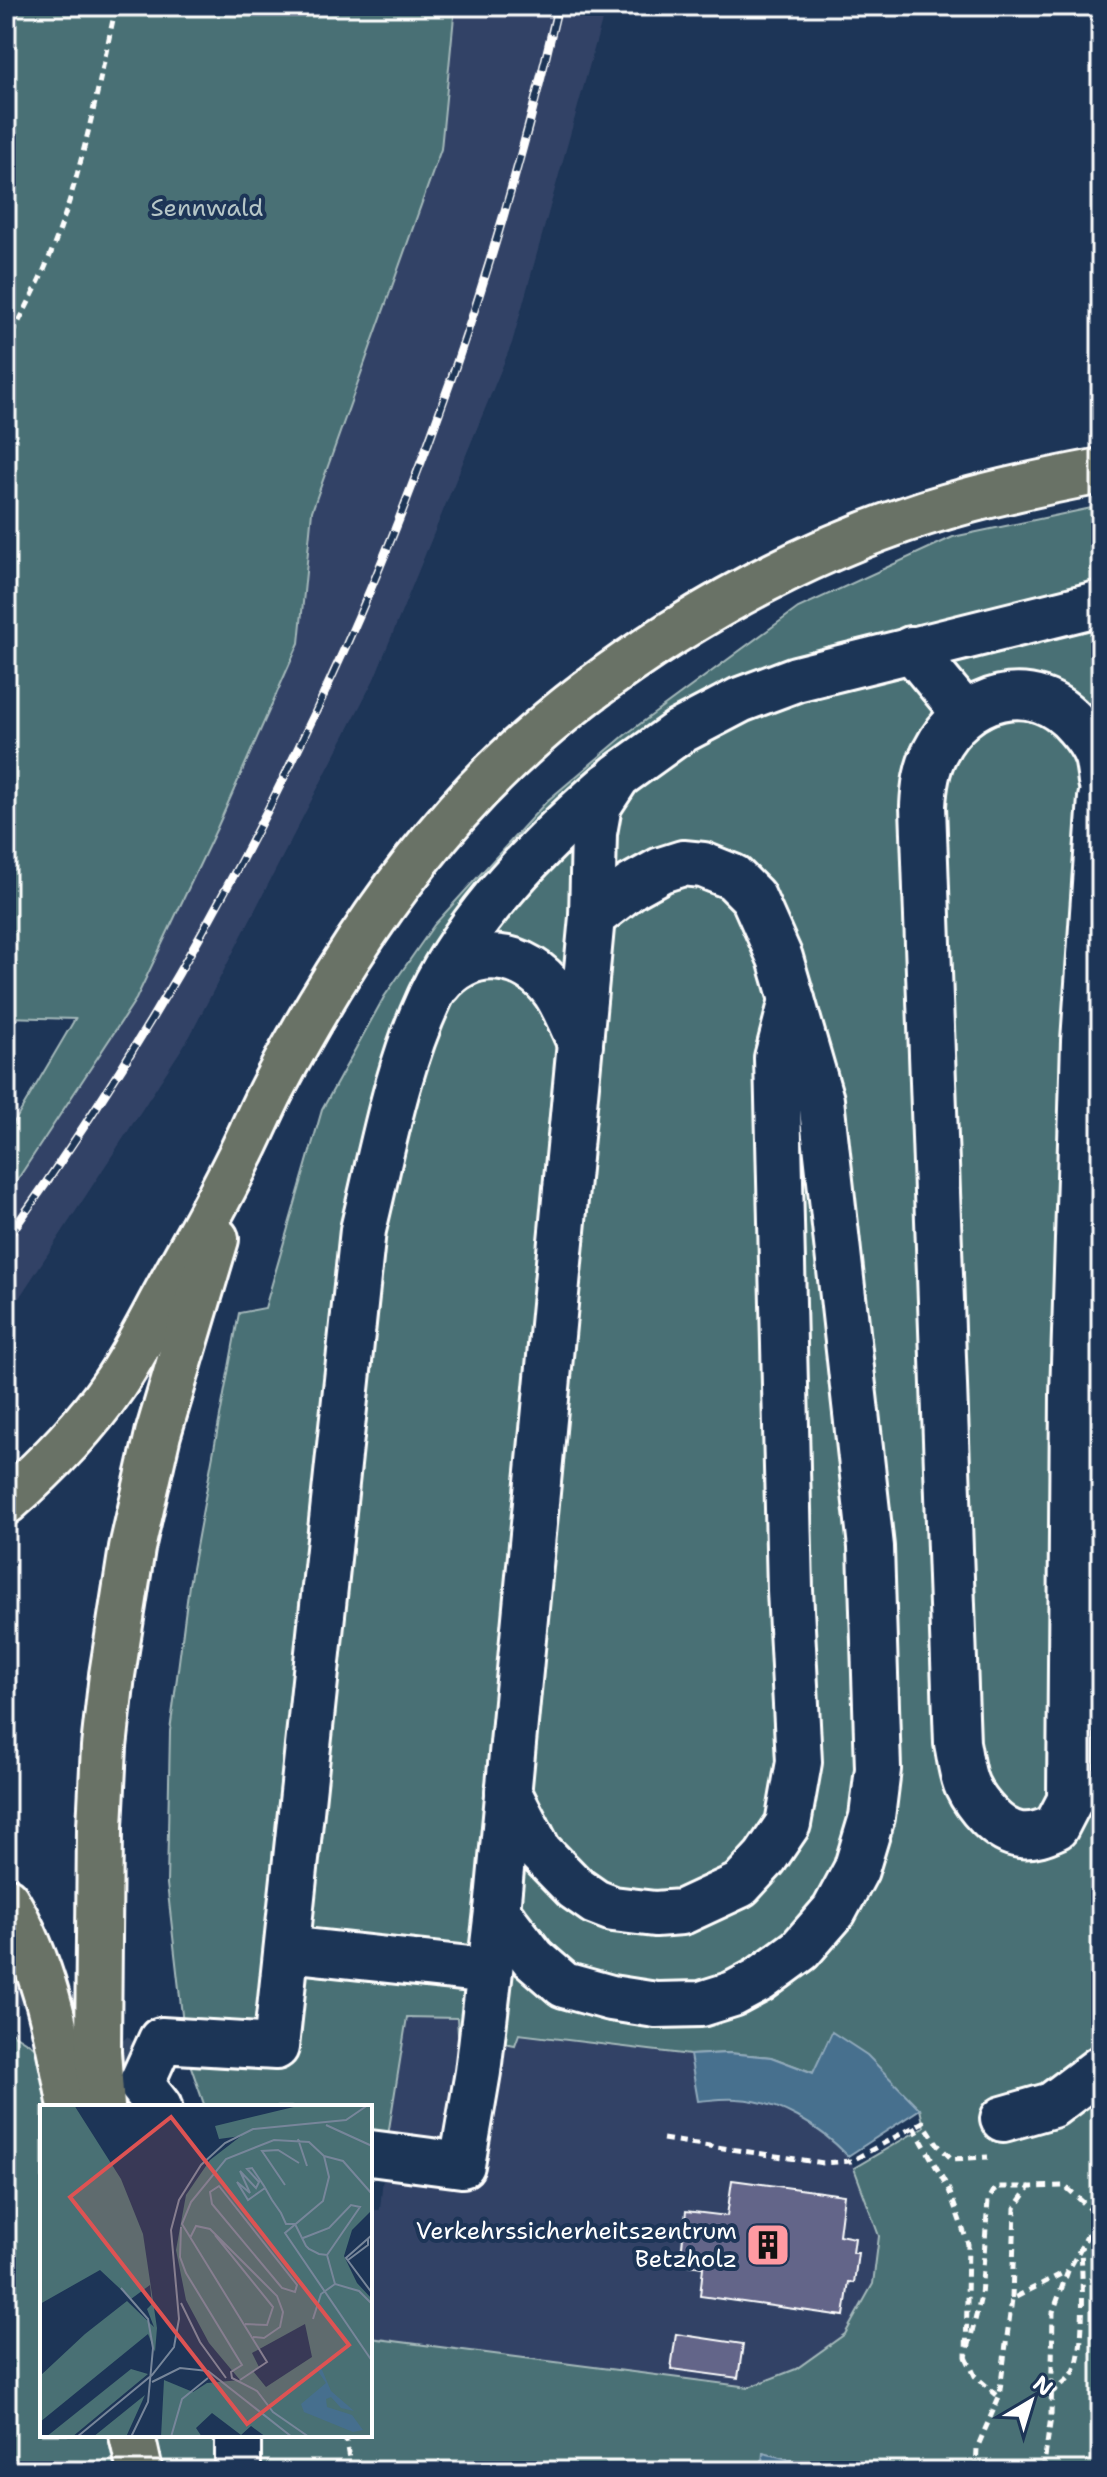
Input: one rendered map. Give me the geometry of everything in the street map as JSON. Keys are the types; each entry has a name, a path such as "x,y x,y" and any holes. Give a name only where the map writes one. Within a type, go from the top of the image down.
{"highway":[{"path":"6,1502 50,1462 115,1384 238,1160 308,1022 354,948 404,877 468,801 507,762 578,701 643,653 701,616 766,581 847,543 957,503 1101,471"},
{"path":"102,2105 98,2051 100,1827 104,1747 122,1606 158,1434 238,1160"},
{"path":"6,1900 36,1961 52,2009 71,2105"},
{"path":"132,2437 140,2471"}],"street":[{"path":"150,2095 161,2040 276,2047 363,1230 410,1049 431,994 469,934 504,888 559,830 618,776 679,732 740,700 796,679 1101,603"},
{"path":"911,649 965,714"},
{"path":"1101,782 1097,757 1086,736 1070,717 1055,705 1035,697 1014,696 984,702 965,714 936,748 926,774 923,806 957,1743 967,1785 983,1809 1001,1828 1019,1835 1040,1834 1056,1827 1070,1800 1073,1395 1084,1041 1101,798"},
{"path":"372,2153 462,2165 478,2072 497,1911 592,917 595,817 603,796 618,776"},
{"path":"497,1911 533,1958 564,1985 611,1998 656,2005 701,2004 733,1994 759,1980 800,1950 834,1911 856,1870 872,1817 878,1769 871,1547 821,1100 793,999 759,906 740,883 714,868 683,863 661,870 632,886 592,917"},
{"path":"431,994 452,972 468,961 488,956 510,959 529,967 554,990 580,1043"},
{"path":"508,1791 539,1851 575,1888 595,1902 613,1909 655,1914 682,1912 740,1885 765,1858 788,1824 799,1762 790,1590 777,1058 793,999"},
{"path":"287,1949 489,1971"},
{"path":"1003,2119 1052,2105 1101,2068"},
{"path":"238,2437 238,2471"}],"path":[{"path":"6,346 48,260 69,197 87,140 116,6"},
{"path":"663,2139 823,2163 851,2161 923,2122 952,2159 1002,2157 1003,2119"},
{"path":"914,2127 949,2190 968,2244 966,2357 975,2376 999,2397"},
{"path":"966,2357 981,2296 988,2201 996,2187 1065,2186 1099,2213 1068,2271 1053,2312 1051,2417 1043,2471"},
{"path":"976,2471 977,2448 999,2397 1012,2299 1015,2208 1030,2187"},
{"path":"1051,2393 1073,2372 1078,2353 1083,2300 1081,2245"},
{"path":"1012,2299 1068,2271"},
{"path":"345,2437 351,2471"}],"shaded area":[{"path":"455,6 606,6 512,343 374,679 190,1036 6,1318 6,1197 108,1043 299,643 312,511 441,149"},
{"path":"407,2017 458,2018 482,2037 515,2045 519,2034 690,2055 698,2101 738,2099 765,2104 802,2118 831,2139 851,2161 879,2236 873,2284 845,2334 796,2369 749,2387 372,2338 372,2210 380,2210 385,2154"},
{"path":"832,2032 867,2055 920,2109 848,2156 811,2125 783,2110 737,2099 698,2101 690,2055 728,2053 771,2057 813,2073"},
{"path":"763,2453 805,2463 805,2471 761,2471"}],"green space":[{"name":"Sennwald","path":"6,6 455,6 441,149 312,511 299,643 217,828 136,999 6,1197 6,1136 75,1019 6,1017"},
{"path":"1101,506 1101,2471 6,2471 6,2029 126,2105 40,2105 40,2437 372,2437 372,2338 749,2387 796,2369 845,2334 873,2284 879,2236 854,2168 924,2127 920,2109 832,2033 814,2073 771,2057 728,2053 690,2055 519,2034 515,2045 458,2034 457,2018 407,2017 385,2154 372,2153 372,2105 204,2105 182,2041 182,2015 167,1884 170,1731 189,1585 239,1313 265,1308 322,1110 384,997 434,925 547,801 625,735 798,608 953,537"}],"building":[{"name":"Verkehrssicherheitszentrum Betzholz","path":"732,2180 844,2195 839,2235 855,2238 853,2253 858,2253 854,2283 849,2282 844,2316 700,2296 703,2267 680,2264 686,2211 727,2216"},
{"path":"676,2334 743,2344 738,2378 671,2369"}],"tunnel":[{"path":"6,1974 63,2007 111,2051 141,2084"}],"railway":[{"path":"6,1240 102,1099 190,953 271,804 344,650 409,494 467,334 516,171 558,6"}],"place":[{"name":"Verkehrssicherheitszentrum Betzholz","path":"768,2245"}]}
